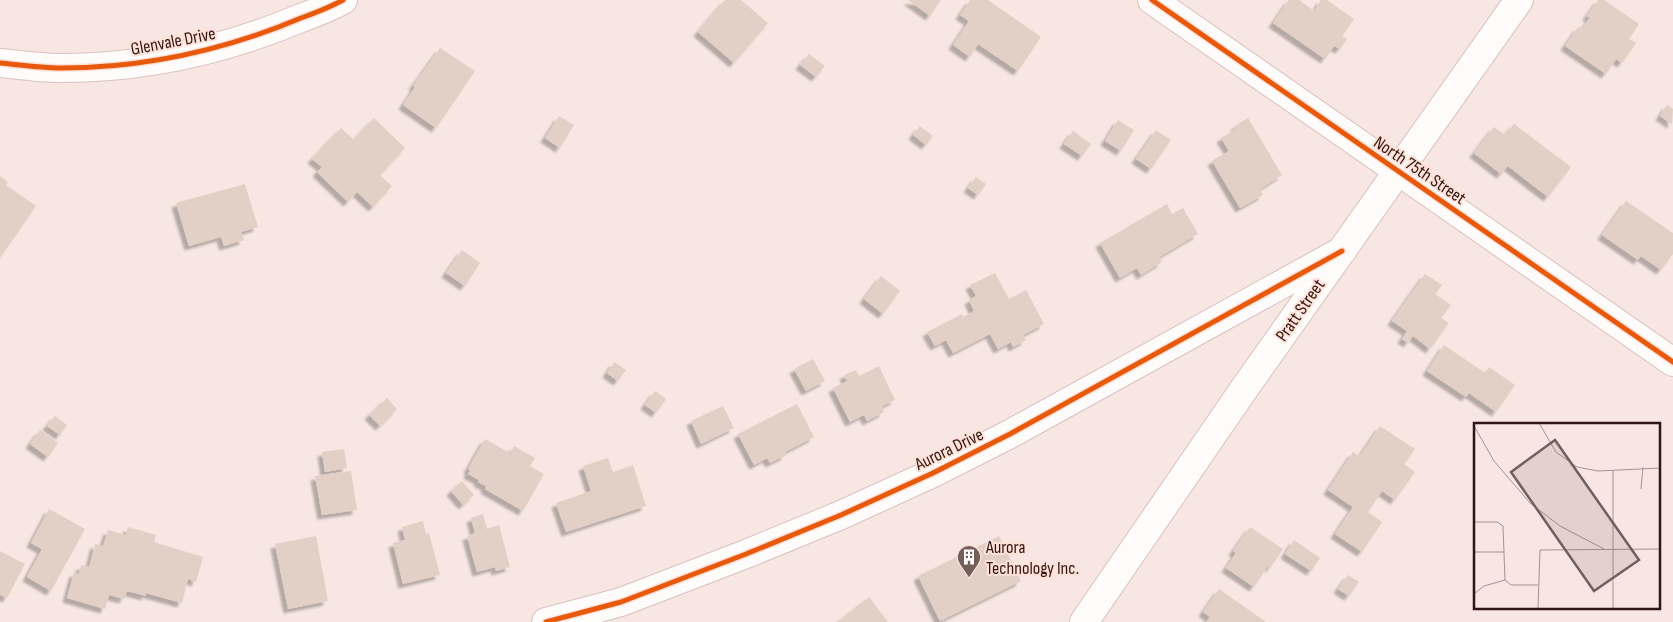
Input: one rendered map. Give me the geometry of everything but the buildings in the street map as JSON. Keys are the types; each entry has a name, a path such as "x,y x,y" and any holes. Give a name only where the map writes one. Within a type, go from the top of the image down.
{"street":[{"name":"Glenvale Drive","path":"0,63 59,68 114,66 168,58 217,47 275,29 343,0"},
{"name":"North 75th Street","path":"1152,0 1673,362"},
{"name":"Pratt Street","path":"1084,622 1244,389 1518,0"},
{"name":"Aurora Drive","path":"546,622 621,602 737,558 841,515 933,473 1019,430 1342,251"}],"cycle path":[{"path":"0,63 61,68 122,65 153,61 213,48 243,39 317,12 343,0"},
{"path":"1152,0 1673,362"},
{"path":"546,622 621,602 746,554 841,515 933,473 1010,434 1342,251"}],"place":[{"name":"Aurora Technology Inc.","path":"969,578"}]}
